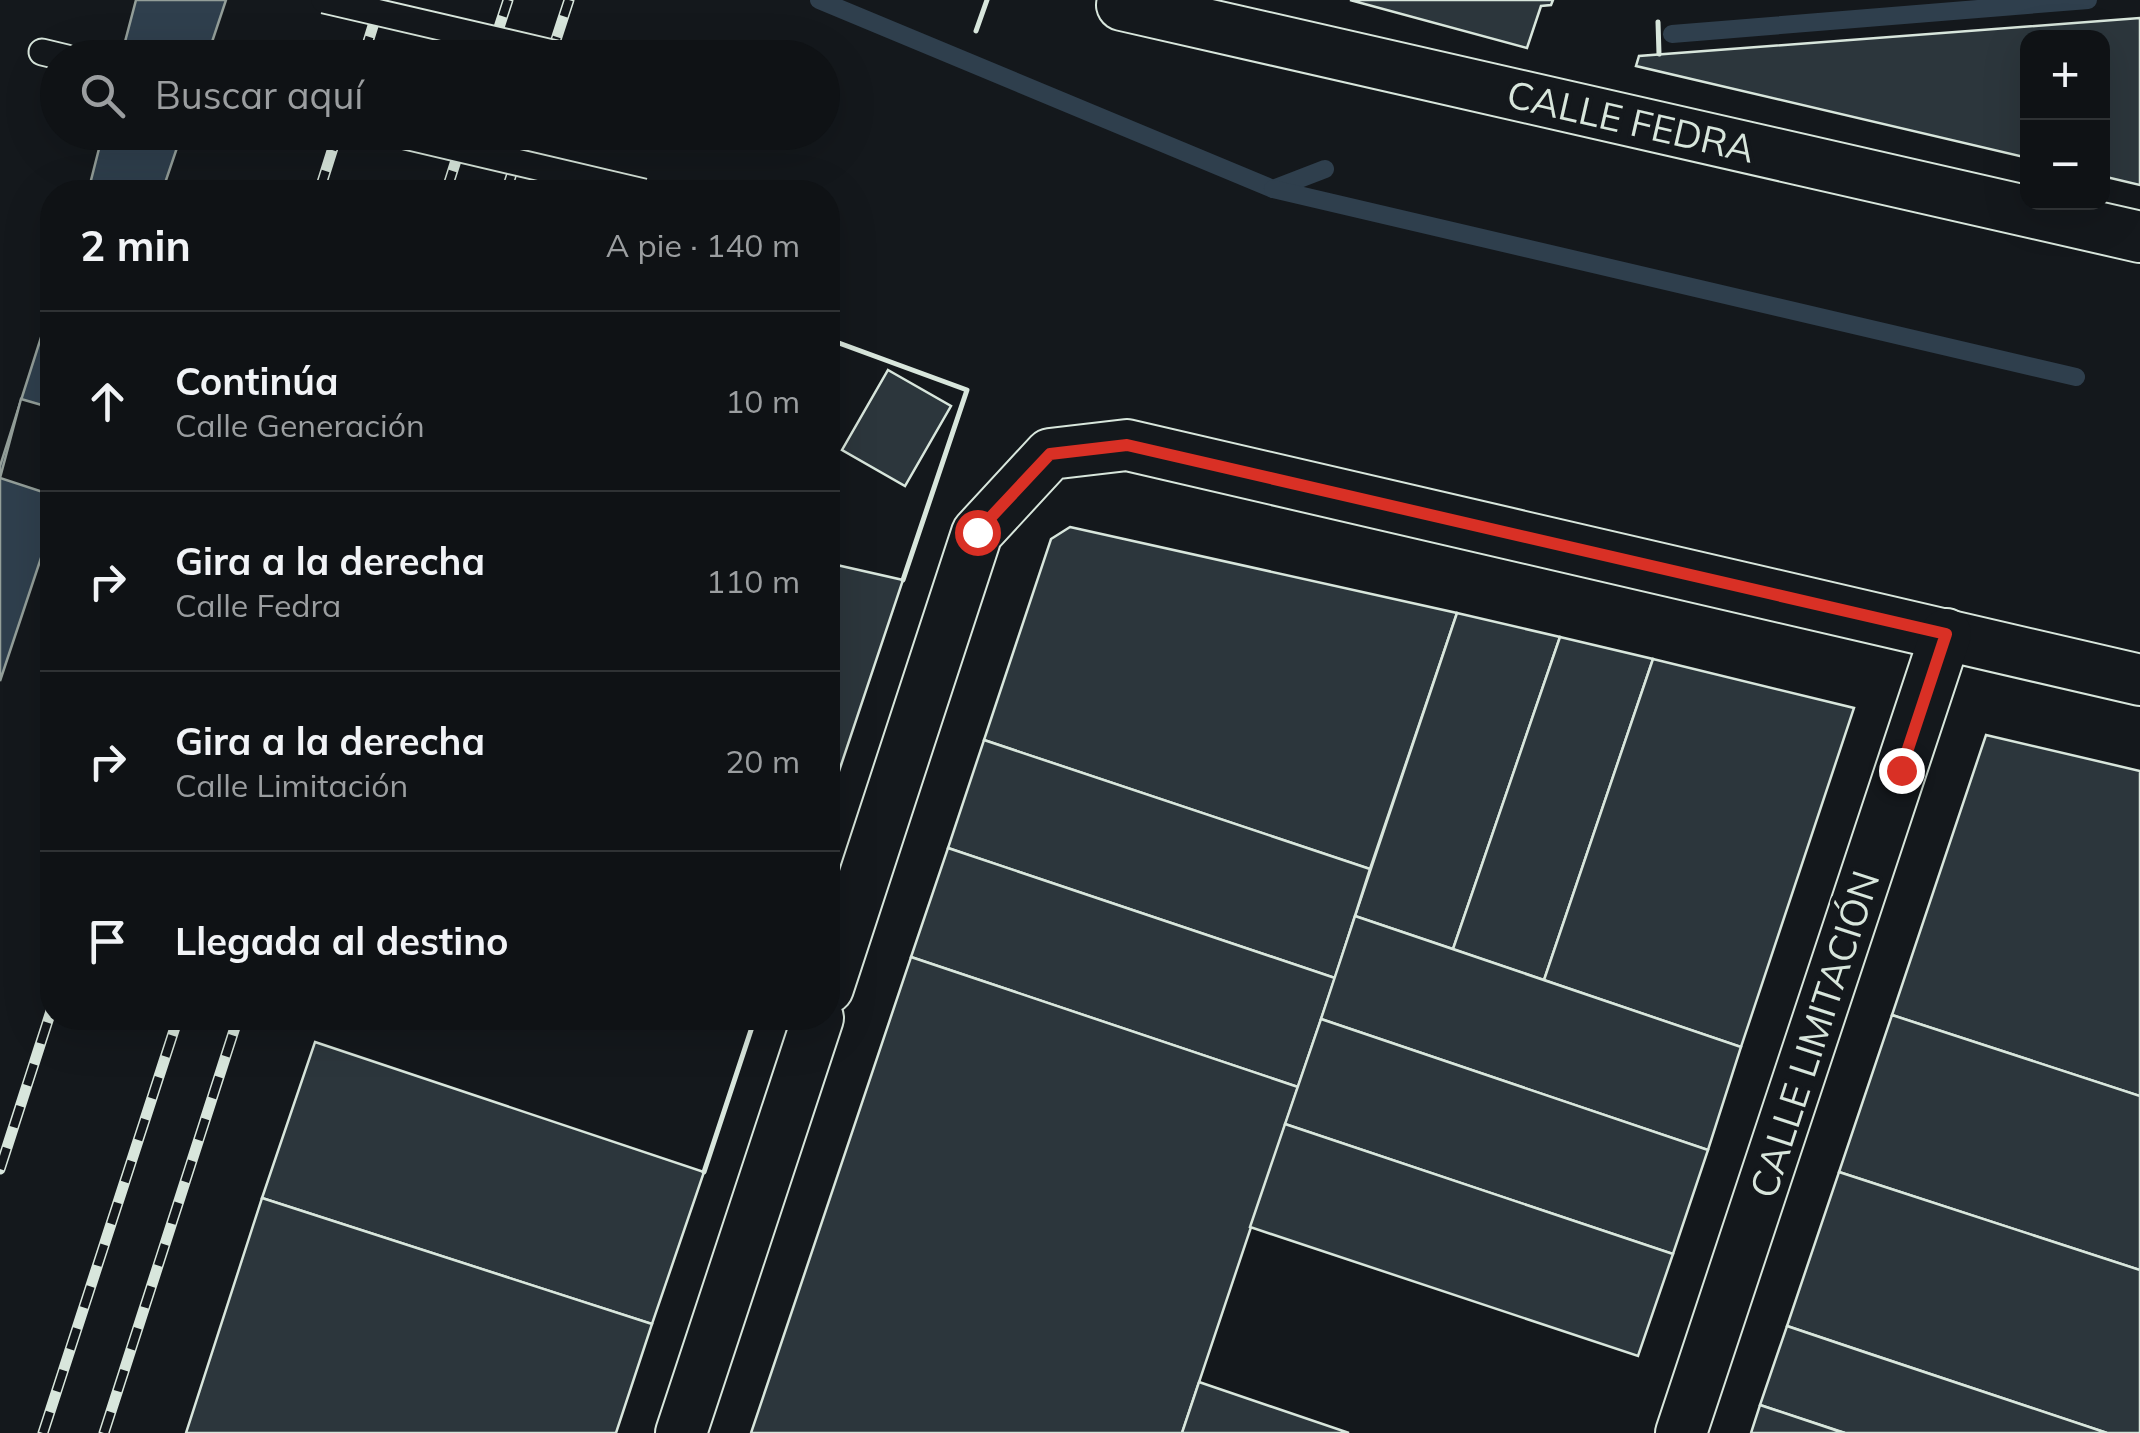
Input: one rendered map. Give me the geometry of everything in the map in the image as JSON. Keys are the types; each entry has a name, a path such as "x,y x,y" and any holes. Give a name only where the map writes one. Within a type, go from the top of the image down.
{"street":[{"name":"CALLE FEDRA","path":"1122,2 2140,237"},
{"path":"840,951 977,532 1050,454 1127,445 2140,680"},
{"name":"CALLE LIMITACIÓN","path":"1681,1433 1946,634"},
{"path":"682,1433 814,1030"}],"lane":[{"path":"324,0 496,40"},
{"path":"465,150 593,180"}],"water":[{"path":"136,0 226,0 213,40 125,40"},
{"path":"99,150 176,150 166,180 91,180"},
{"path":"40,341 40,561 0,681 0,466"}],"pier":[{"path":"21,399 40,405 40,491 0,478"}],"building":[{"path":"1350,0 1553,0 1551,5 1541,6 1527,48"},
{"path":"2140,18 2140,185 2110,178 2110,30 2020,30 2020,156 1636,66 1639,56"},
{"path":"888,370 951,406 905,486 842,450"},
{"path":"1070,527 1457,613 1370,869 984,740 1051,539"},
{"path":"840,566 903,580 840,768"},
{"path":"1457,613 1560,637 1453,949 1355,916"},
{"path":"1560,637 1653,659 1544,980 1453,949"},
{"path":"1653,659 1854,708 1741,1047 1544,980"},
{"path":"1986,735 2140,771 2140,1096 1892,1015"},
{"path":"984,740 1370,869 1335,978 948,848"},
{"path":"948,848 1335,978 1298,1087 911,957"},
{"path":"1355,916 1741,1047 1708,1150 1321,1019"},
{"path":"911,957 1298,1087 1182,1433 751,1433"},
{"path":"1892,1015 2140,1096 2140,1270 1839,1172"},
{"path":"1321,1019 1708,1150 1673,1254 1285,1124"},
{"path":"315,1042 704,1172 652,1324 262,1198"},
{"path":"1285,1124 1673,1254 1638,1356 1250,1227"},
{"path":"1839,1172 2140,1270 2140,1433 2107,1433 1787,1326"},
{"path":"262,1198 652,1324 616,1433 186,1433"},
{"path":"1787,1326 2107,1433 1845,1433 1760,1405"},
{"path":"1199,1382 1349,1433 1182,1433"},
{"path":"1760,1405 1838,1431 1845,1433 1751,1433"}],"waterway":[{"path":"819,0 1273,189 1325,169"},
{"path":"1672,34 2088,0"},
{"path":"1273,189 2076,377"}],"railway":[{"path":"369,40 381,0"},
{"path":"495,40 508,0"},
{"path":"556,40 569,0"},
{"path":"323,180 332,150"},
{"path":"450,180 459,150"},
{"path":"510,180 519,150"},
{"path":"0,1169 45,1030"},
{"path":"43,1433 174,1030"},
{"path":"104,1433 234,1030"}],"wall":[{"path":"976,31 987,0"},
{"path":"1658,22 1659,54"},
{"path":"840,343 967,390 903,580"},
{"path":"704,1172 751,1030"}],"route":[{"path":"977,532 1050,454 1127,445 1946,634 1901,770"}]}
